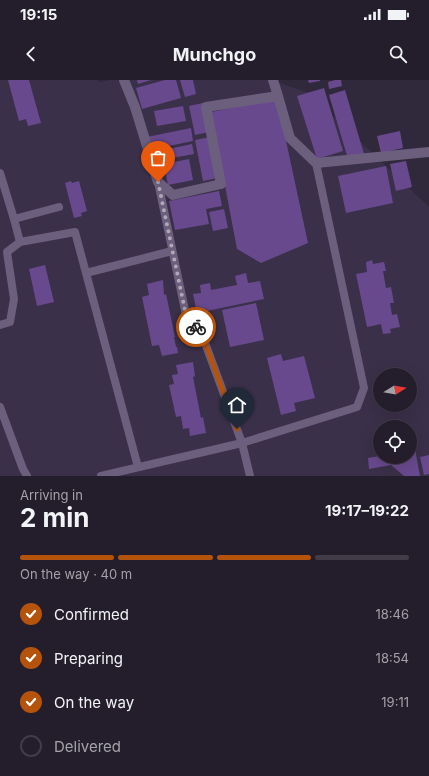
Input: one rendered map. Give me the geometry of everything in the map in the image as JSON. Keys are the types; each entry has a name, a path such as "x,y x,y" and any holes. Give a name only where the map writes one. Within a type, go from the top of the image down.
{"street":[{"path":"124,80 135,107 158,182 173,195 221,184 206,107 278,96"},
{"path":"273,80 290,138 316,163 429,152"}],"lane":[{"path":"101,476 242,443 357,407 364,388 316,163"},
{"path":"0,173 20,242"},
{"path":"158,182 186,315 201,332 242,443 250,476"},
{"path":"14,218 59,207"},
{"path":"0,325 10,322 14,299 7,252 20,242 76,232 138,467"},
{"path":"86,273 172,251"},
{"path":"0,407 27,476"}],"shaded area":[{"path":"0,80 97,80 100,82 109,80 271,80 309,93 429,207 429,476 0,476"}],"building":[{"path":"8,80 29,80 41,123 28,126 26,119 19,121"},
{"path":"137,80 151,80 138,84"},
{"path":"165,80 176,80 181,98 142,109 136,88"},
{"path":"180,80 193,80 196,94 185,97"},
{"path":"308,80 320,80 320,81 309,83"},
{"path":"341,80 342,86 329,89 328,82"},
{"path":"324,88 343,151 317,159 297,96"},
{"path":"345,90 364,154 348,159 329,95"},
{"path":"277,99 308,243 261,263 237,249 211,112"},
{"path":"203,103 209,132 195,135 189,106"},
{"path":"183,106 186,121 157,126 154,111"},
{"path":"191,128 193,141 149,150 147,137"},
{"path":"400,131 403,148 381,153 377,136"},
{"path":"210,137 218,178 203,181 195,140"},
{"path":"192,144 194,154 161,160 159,151"},
{"path":"189,159 193,180 168,185 164,164"},
{"path":"406,161 412,187 396,191 390,164"},
{"path":"386,166 393,203 346,213 338,176"},
{"path":"71,181 72,183 79,181 87,211 81,213 82,216 74,218 65,183"},
{"path":"219,191 222,206 206,209 209,224 175,230 169,201"},
{"path":"224,209 228,228 213,231 209,212"},
{"path":"372,260 373,264 384,262 386,271 383,271 386,288 391,287 394,303 390,303 392,315 397,314 400,327 390,329 391,333 383,334 381,324 367,327 356,274 367,272 366,262"},
{"path":"45,265 54,302 37,306 29,269"},
{"path":"246,273 248,283 260,281 264,299 197,313 193,294 201,293 200,285 210,283 211,290 237,285 235,276"},
{"path":"163,280 164,295 166,294 178,353 162,356 159,345 152,346 142,297 149,295 147,284"},
{"path":"256,303 264,340 230,347 222,310"},
{"path":"281,354 283,361 304,356 315,398 294,403 296,411 281,415 267,358"},
{"path":"193,362 195,376 193,377 201,418 203,417 206,433 190,436 189,428 183,429 181,416 176,417 169,385 174,384 172,375 178,374 176,365"},
{"path":"429,455 429,474 424,475 420,457"},
{"path":"373,457 373,464 417,464 417,460 420,476 404,476 391,465 369,469 368,458"}],"way so far":[{"path":"158,182 186,315 196,327"}],"route":[{"path":"196,327 201,332 237,429"}]}
